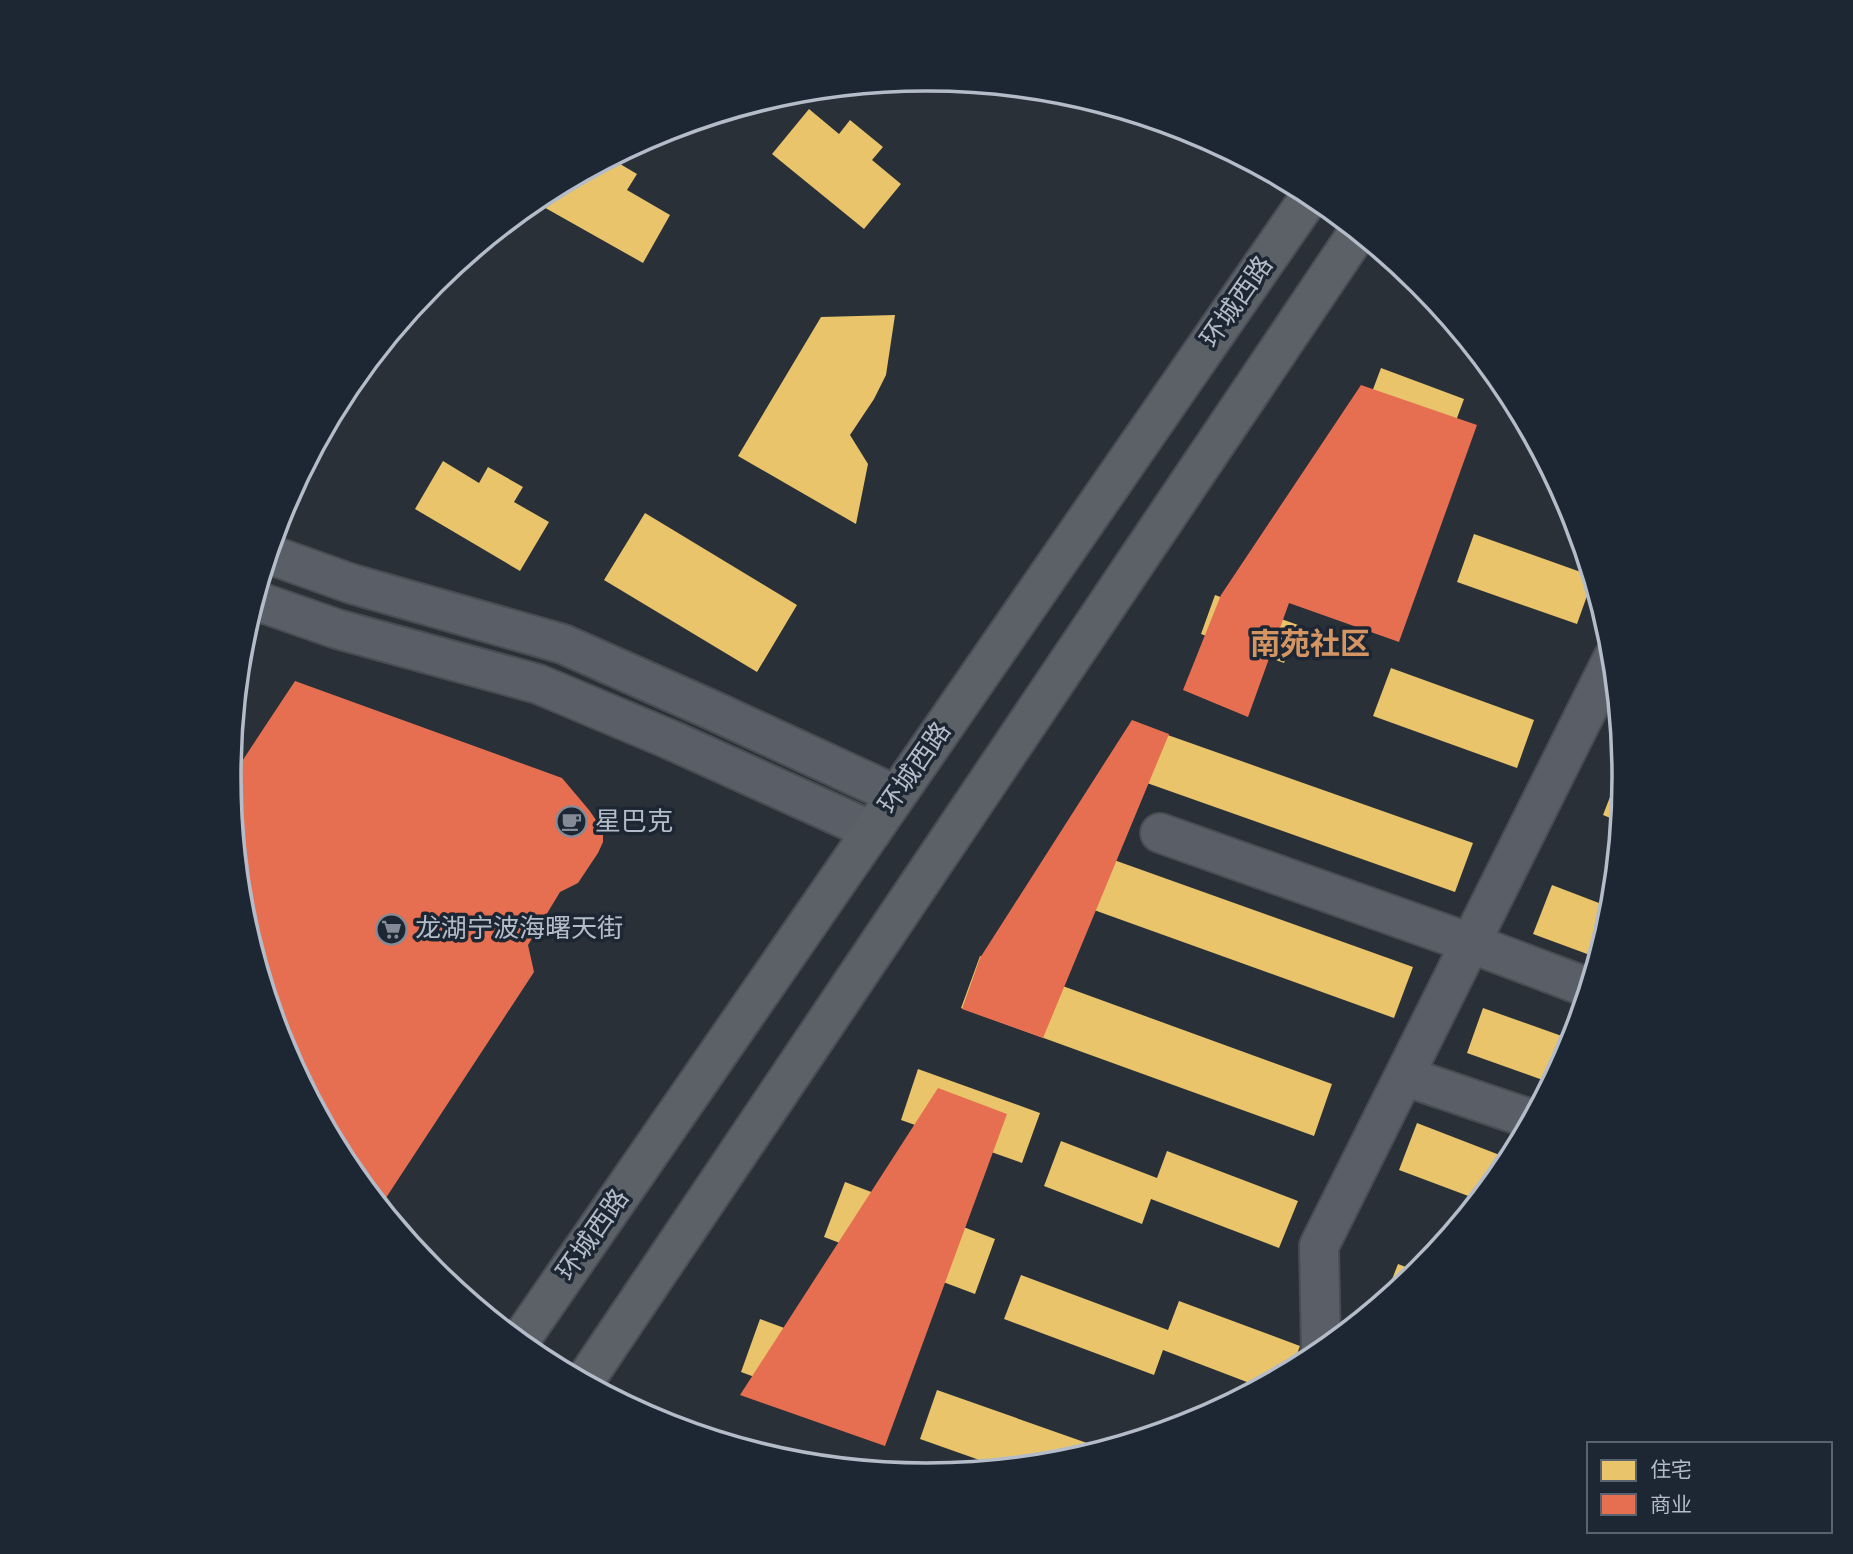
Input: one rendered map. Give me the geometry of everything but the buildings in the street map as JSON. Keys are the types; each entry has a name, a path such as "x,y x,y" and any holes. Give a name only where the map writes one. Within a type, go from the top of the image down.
{"main road":[{"name":"环城西路","path":"525,1333 1304,205"},
{"path":"589,1374 1353,240"}],"street":[{"path":"277,557 352,584 563,644 714,710 896,795"},
{"path":"263,603 337,629 538,684 671,740 872,831"},
{"path":"1321,1338 1319,1245 1605,674"},
{"path":"1160,833 1580,985"},
{"path":"1404,1076 1523,1116"}],"place":[{"name":"星巴克","path":"572,822"},
{"name":"龙湖宁波海曙天街","path":"392,929"}],"district":[{"name":"南苑社区","path":"1310,644"}]}
